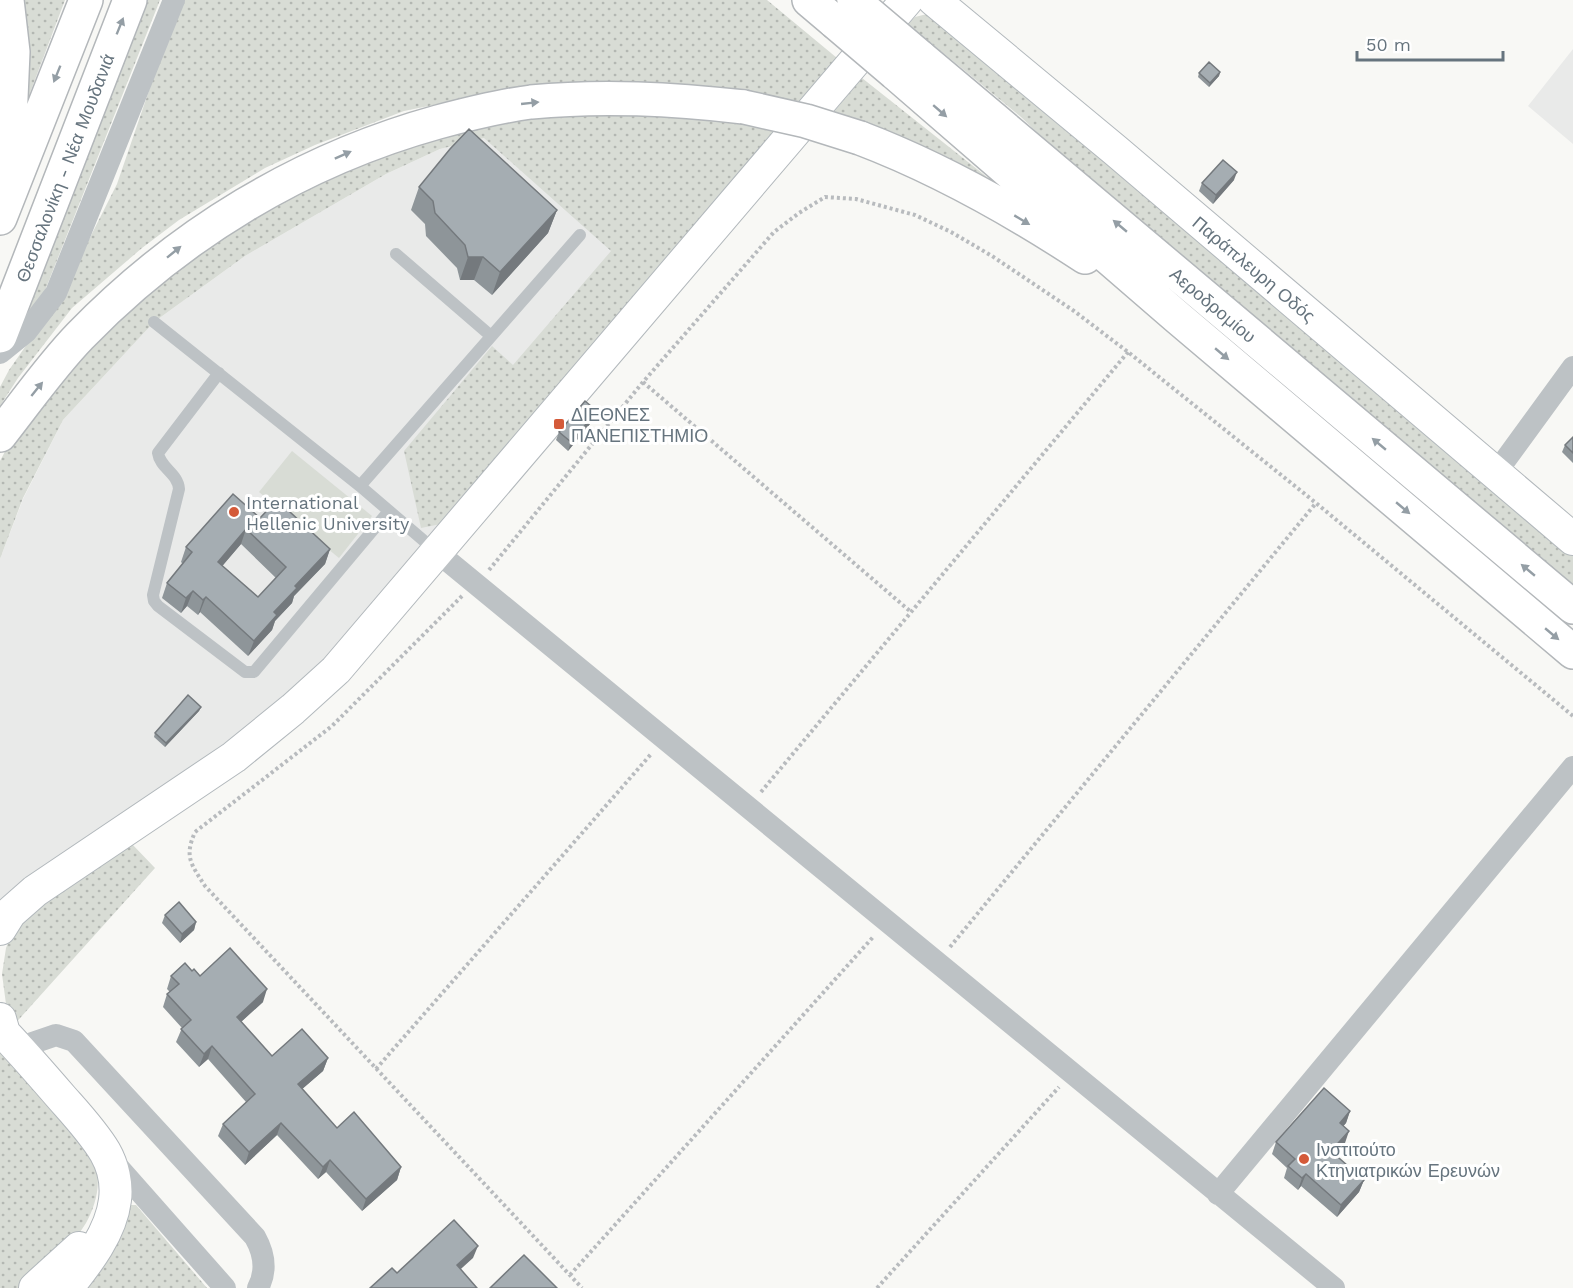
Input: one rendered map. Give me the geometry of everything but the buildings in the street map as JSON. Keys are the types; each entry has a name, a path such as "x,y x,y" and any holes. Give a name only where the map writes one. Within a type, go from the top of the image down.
{"highway":[{"path":"0,186 9,144 12,88 13,51 7,0"},
{"path":"0,218 86,0"},
{"name":"Θεσσαλονίκη - Νέα Μουδανιά","path":"0,336 130,0"},
{"name":"Αεροδρομίου","path":"809,0 849,6 907,64 1573,607"},
{"path":"907,64 1178,317"},
{"path":"0,435 79,337 129,289 180,246 237,208 294,177 346,153 409,130 478,111 530,102 611,98 669,99 744,107 806,121 860,138 905,155 972,189 1071,248 1178,317"},
{"name":"Αεροδρομίου","path":"1178,317 1573,652"}],"street":[{"path":"0,353 26,332 56,293 174,0"},
{"path":"0,929 10,913 35,891 234,758 336,670 907,0"},
{"name":"Παράπλευρη Οδός","path":"934,0 1115,150 1573,539"},
{"path":"1495,474 1573,367"},
{"path":"437,552 1334,1288"},
{"path":"1218,1194 1573,767"},
{"path":"0,1019 4,1033 225,1288"},
{"path":"18,1048 56,1035 74,1041 255,1237 260,1247 264,1269 258,1288"},
{"path":"35,1288 81,1245 99,1221 107,1188 106,1153"},
{"path":"67,1288 91,1256 101,1238 115,1202 115,1184 106,1153"}],"lane":[{"path":"360,486 579,235"},
{"path":"396,254 491,336"},
{"path":"154,322 360,486 437,552"},
{"path":"219,373 158,453 160,461 176,477 179,489 153,595 158,606 245,672 254,672 389,511"}],"path":[{"path":"582,1288 205,885 190,863 189,847 195,832 332,726 490,568 643,382 774,232 825,197 856,199 915,215 951,232 992,256 1074,311 1316,503 1573,716"},
{"path":"749,807 1128,352"},
{"path":"643,382 911,612"},
{"path":"936,963 1316,503"},
{"path":"376,1069 664,738"},
{"path":"570,1275 886,922"},
{"path":"877,1288 1071,1073"}],"shaded area":[{"path":"19,0 65,0 13,138"},
{"path":"148,0 160,0 42,298 19,327 30,291"},
{"path":"183,0 767,0 837,58 796,106 463,99 404,111 315,145 265,168 179,220 142,248 72,308 18,378 0,406 0,387 9,370 60,297 117,184 167,38"},
{"path":"927,14 940,15 1573,554 1573,592 1074,168 1021,117 908,24 915,17"},
{"path":"1573,49 1573,144 1528,106"},
{"path":"862,78 1016,200 832,114"},
{"path":"614,107 790,127 451,522 421,528 404,451 492,346 513,365 611,251 484,138 440,149 386,174 245,256 154,322 63,420 23,498 0,559 0,461 9,444 106,323 270,200 458,127"},
{"name":"International Hellenic University","path":"484,138 723,143 438,526 357,626 312,675 235,741 3,903 0,900 0,559 23,499 63,420 154,322 245,256 386,174 440,149"},
{"path":"292,451 372,516 339,558 259,492"},
{"path":"131,843 155,868 12,1027 2,974 6,948 16,924"},
{"path":"0,1044 39,1089 82,1145 92,1161 98,1180 94,1205 80,1232 58,1256 19,1288 0,1288"},
{"path":"129,1205 136,1205 207,1288 76,1288"}],"place":[{"name":"ΔΙΕΘΝΕΣ ΠΑΝΕΠΙΣΤΗΜΙΟ","path":"559,424"},
{"name":"International Hellenic University","path":"234,512"},
{"name":"Ινστιτούτο Κτηνιατρικών Ερευνών","path":"1304,1159"}]}
